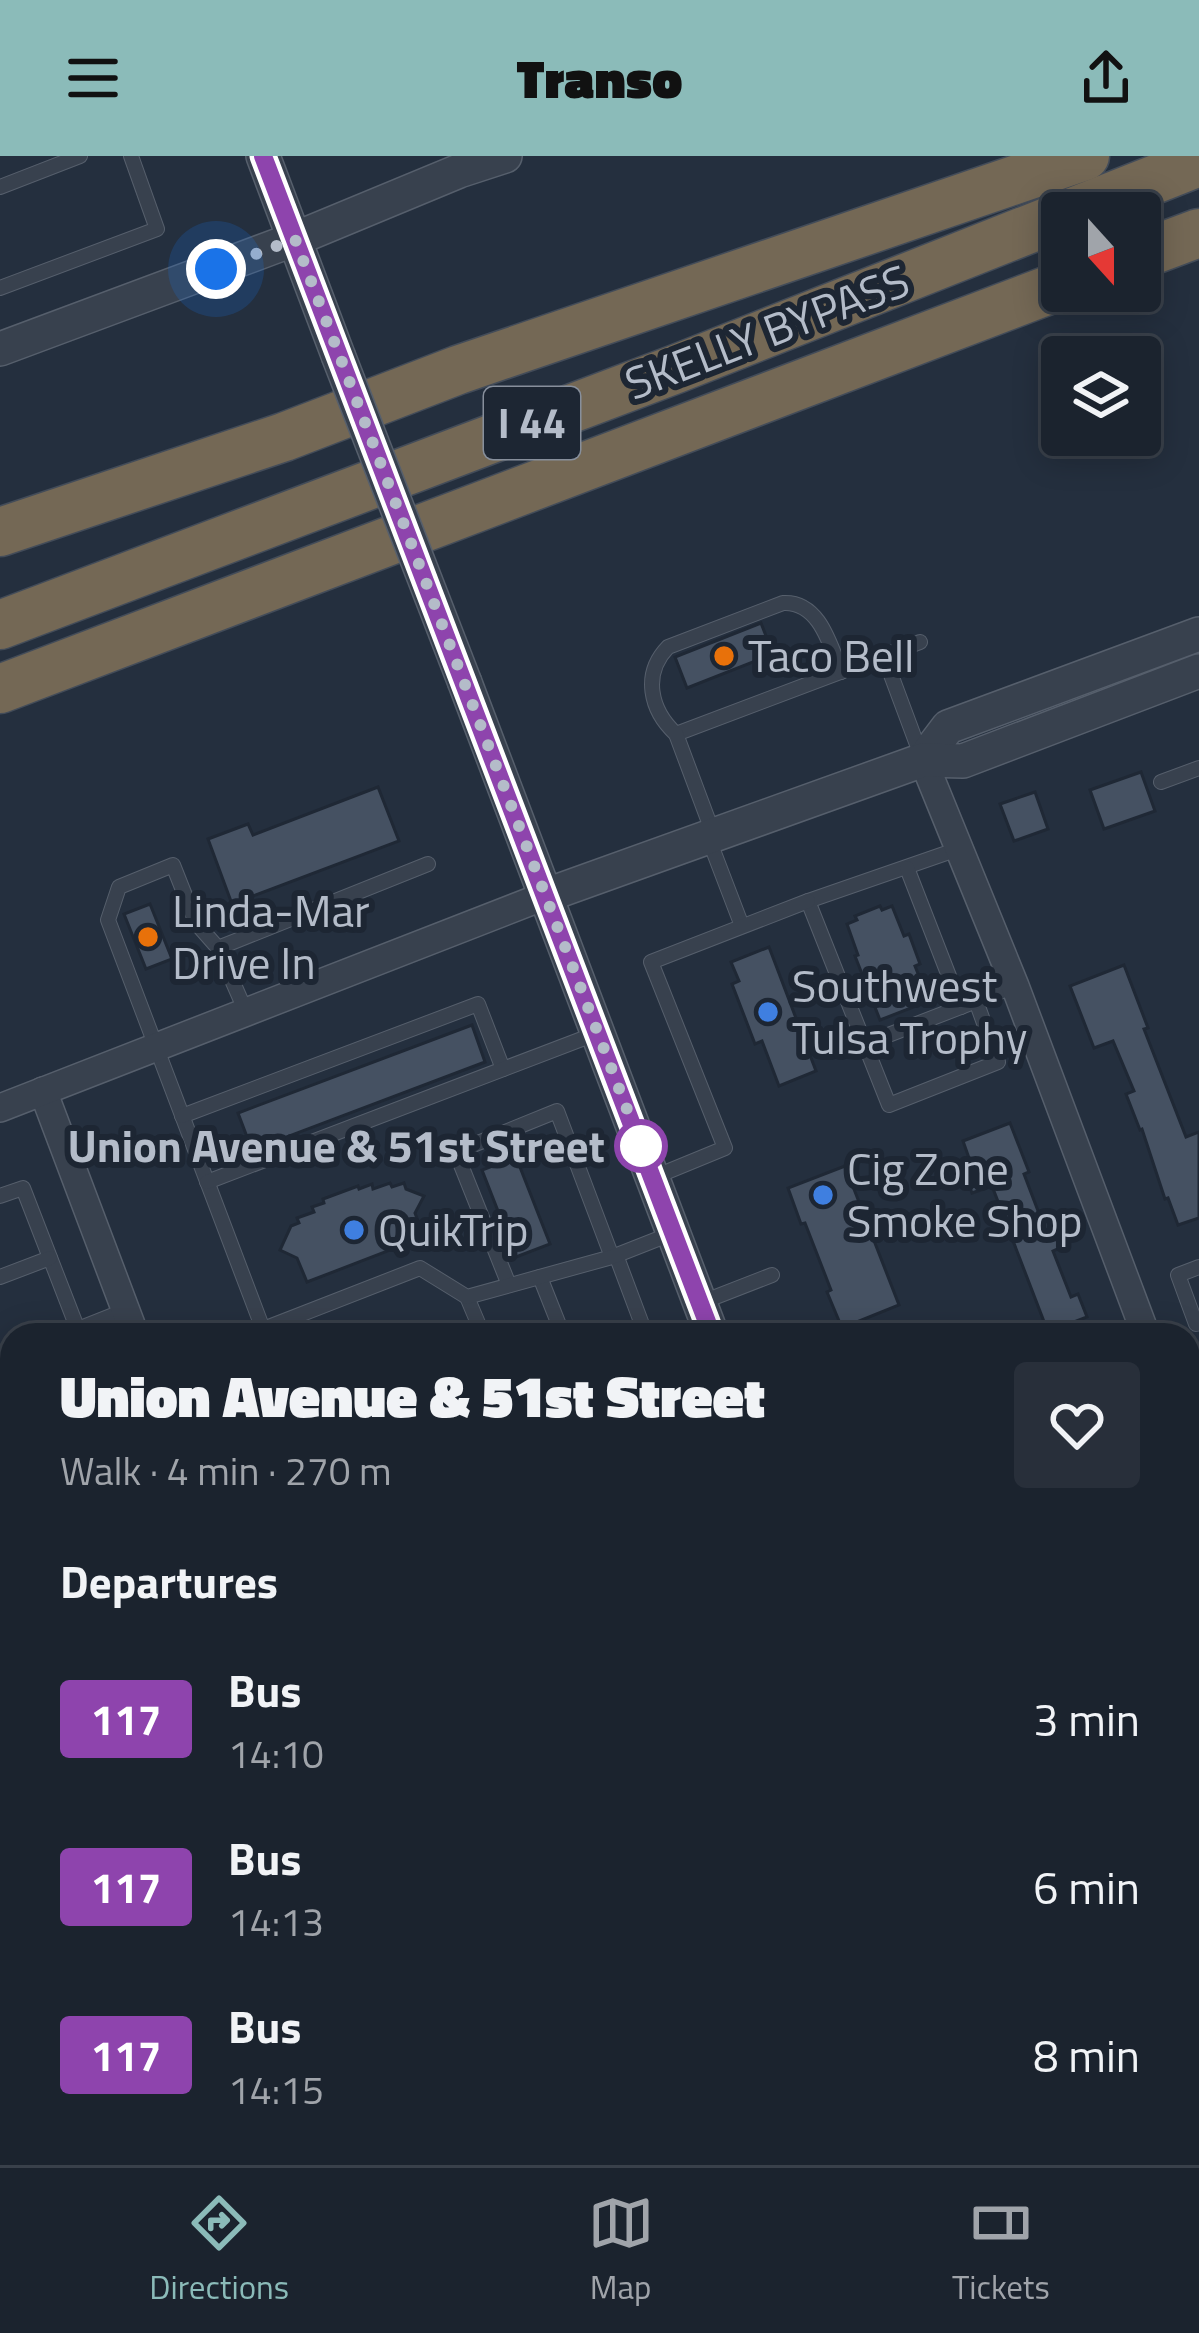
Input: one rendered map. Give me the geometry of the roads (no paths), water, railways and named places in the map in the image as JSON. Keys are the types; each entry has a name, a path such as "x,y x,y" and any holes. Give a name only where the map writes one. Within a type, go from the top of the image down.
{"highway":[{"path":"0,532 1085,156"},
{"path":"1123,192 1199,162"},
{"name":"SKELLY BYPASS","path":"13,615 676,369 1041,224"},
{"path":"1161,247 1199,232"},
{"name":"SKELLY BYPASS","path":"0,688 1041,293"}],"street":[{"path":"263,156 708,1323"},
{"path":"0,349 506,156"},
{"path":"923,760 948,727 1199,634"},
{"path":"0,1108 547,895 923,760 963,761 1199,671"},
{"path":"923,760 1015,986 1141,1323"},
{"path":"43,1091 130,1323"}],"lane":[{"path":"0,187 80,156"},
{"path":"0,288 157,229 131,156"},
{"path":"742,926 676,734 665,724 652,690 651,674 668,647 796,602 819,622 841,672"},
{"path":"676,734 920,643"},
{"path":"884,656 923,760"},
{"path":"1161,782 1199,768"},
{"path":"652,1178 725,1148 651,962 961,848"},
{"path":"218,948 428,864"},
{"path":"246,1012 218,948 196,923 172,865 119,887 108,920 207,1182 253,1323"},
{"path":"908,868 961,1006"},
{"path":"808,901 890,1105 998,1063 976,1001"},
{"path":"865,1044 1015,986"},
{"path":"182,1116 478,1004 503,1069"},
{"path":"207,1182 598,1032"},
{"path":"509,1286 461,1165 468,1147 557,1111 641,1323"},
{"path":"0,1196 23,1188 71,1323"},
{"path":"467,1297 614,1256 673,1233"},
{"path":"0,1277 50,1258"},
{"path":"1196,1323 1178,1275 1199,1267"},
{"path":"279,1323 420,1268 467,1297 478,1323"},
{"path":"700,1303 772,1275"},
{"path":"540,1277 558,1323"}],"place":[{"name":"Taco Bell","path":"724,656"},
{"name":"Linda-Mar Drive In","path":"148,937"},
{"name":"Southwest Tulsa Trophy","path":"768,1012"},
{"name":"Union Avenue & 51st Street","path":"641,1146"},
{"name":"Cig Zone Smoke Shop","path":"823,1195"},
{"name":"QuikTrip","path":"354,1230"}]}
